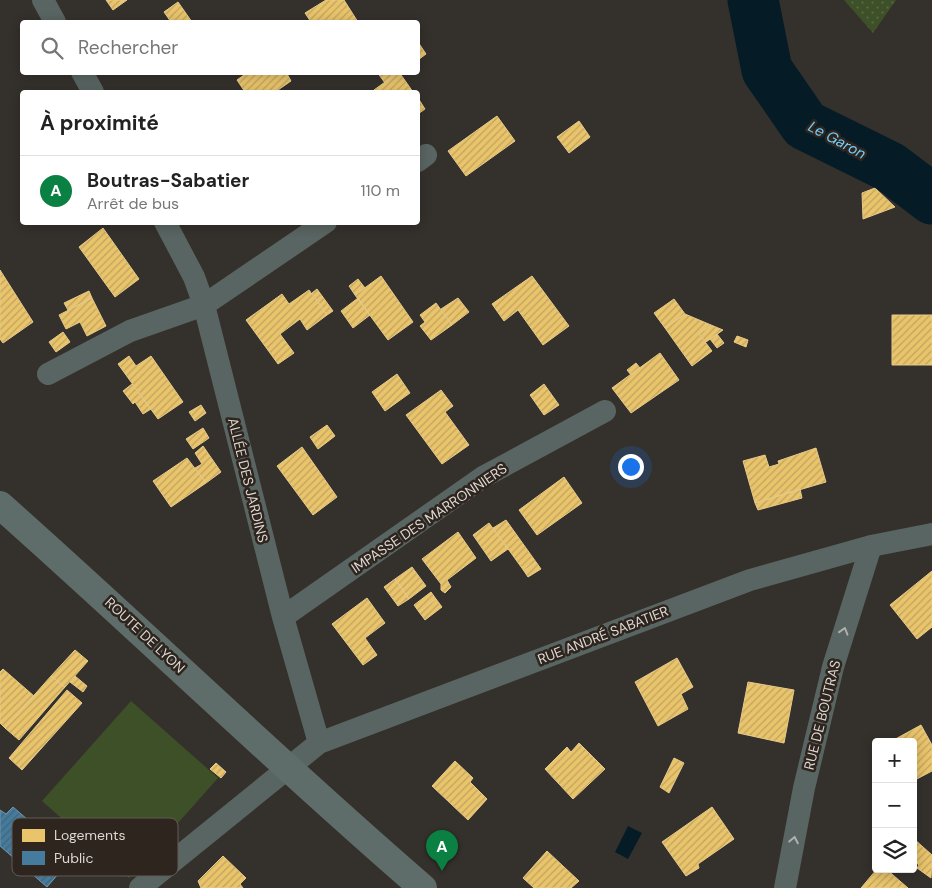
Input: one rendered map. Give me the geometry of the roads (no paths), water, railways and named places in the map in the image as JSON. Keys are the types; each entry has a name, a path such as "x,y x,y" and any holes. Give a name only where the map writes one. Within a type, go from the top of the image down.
{"main road":[{"name":"ROUTE DE LYON","path":"0,505 108,601 288,768 423,888"}],"street":[{"path":"43,0 54,20"},
{"path":"84,75 92,90"},
{"name":"ALLÉE DES JARDINS","path":"167,225 194,277 204,305 283,617 319,743"},
{"path":"48,374 130,331 204,305 322,225"},
{"name":"IMPASSE DES MARRONNIERS","path":"283,617 483,477 605,411"},
{"name":"RUE ANDRÉ SABATIER","path":"178,857 319,743 750,580 870,546 932,534"},
{"name":"RUE DE BOUTRAS","path":"784,888 804,788 833,667 870,546"},
{"name":"RUE ANDRÉ SABATIER","path":"140,888 155,876"}],"water":[{"path":"628,826 642,833 628,859 615,852"}],"waterway":[{"name":"Le Garon","path":"753,0 767,70 805,125 890,167 932,199"}],"place":[{"name":"Boutras-Sabatier","path":"442,871"}]}
